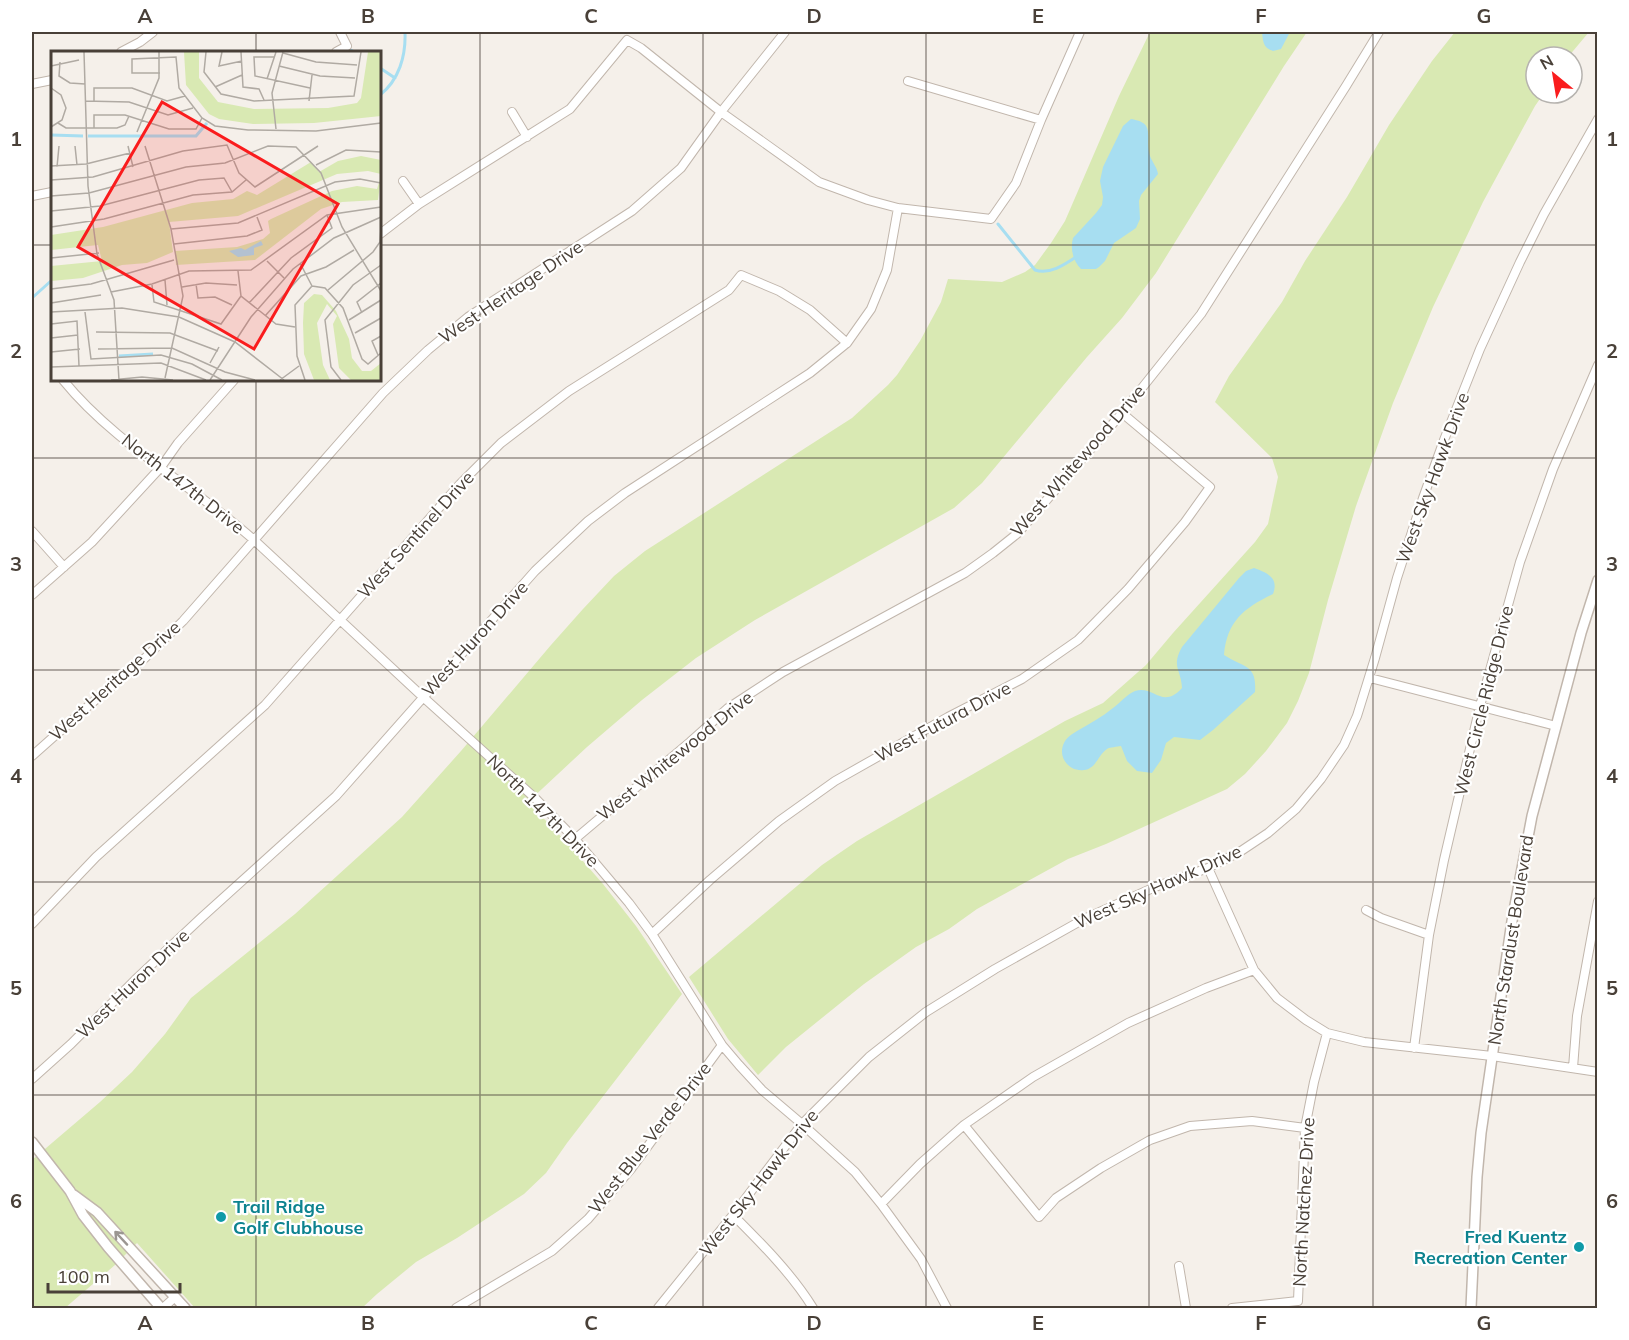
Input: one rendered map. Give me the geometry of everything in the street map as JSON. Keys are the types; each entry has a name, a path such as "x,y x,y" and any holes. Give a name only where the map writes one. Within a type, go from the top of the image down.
{"street":[{"path":"123,51 153,32"},
{"path":"338,51 347,46 340,32"},
{"name":"West Heritage Drive","path":"32,756 145,658 183,621 383,393 428,350 468,317 632,211 681,168 785,32"},
{"path":"381,233 419,204 570,109 627,40 641,48 722,112 819,182 898,208 992,219 1016,183 1080,32"},
{"name":"West Whitewood Drive","path":"575,839 728,708 783,672 964,573 1018,533 1122,413 1201,314 1379,32"},
{"path":"32,84 51,80"},
{"path":"908,81 1041,120"},
{"path":"512,112 527,137"},
{"name":"West Sky Hawk Drive","path":"662,1307 802,1124 869,1057 926,1012 995,969 1084,919 1155,887 1208,868 1241,851 1268,833 1296,808 1321,779 1344,745 1357,716 1423,498 1480,350 1544,214 1597,121"},
{"path":"403,181 419,204"},
{"path":"32,196 51,192"},
{"name":"West Huron Drive","path":"32,1079 201,918 336,796 535,571 588,520 625,493 810,373 847,344 871,309 886,270 898,208"},
{"name":"West Sentinel Drive","path":"32,924 96,857 265,705 460,484 501,443 569,391 729,290 741,275 779,291 810,310 847,344"},
{"name":"West Circle Ridge Drive","path":"1414,1048 1429,935 1480,706 1520,562 1553,469 1598,365"},
{"name":"North 147th Drive","path":"64,381 107,425 228,517 254,540 535,798 575,839 624,896 652,934 722,1045 762,1090 855,1172 881,1204 921,1259 947,1308"},
{"path":"32,595 92,542 233,381"},
{"name":"West Futura Drive","path":"652,934 779,821 835,781 948,717 1022,679 1078,640 1128,589 1185,522 1210,487 1122,413"},
{"path":"32,531 64,567"},
{"name":"North Stardust Boulevard","path":"1471,1308 1481,1133 1512,921 1532,816 1581,633 1598,580"},
{"path":"1370,678 1556,726"},
{"path":"1208,868 1254,970 1278,998 1327,1033 1364,1042 1492,1056 1598,1072"},
{"path":"1573,1068 1577,1016 1598,901"},
{"path":"1366,910 1381,918 1429,935"},
{"path":"881,1204 920,1164 964,1125 1033,1077 1128,1023 1206,988 1254,970"},
{"name":"North Natchez Drive","path":"1232,1308 1298,1301 1305,1128 1327,1033"},
{"name":"West Blue Verde Drive","path":"456,1308 552,1251 588,1219 631,1169 722,1045"},
{"path":"964,1125 1039,1217 1056,1198 1101,1168 1150,1140 1190,1126 1252,1121 1305,1128"},
{"path":"32,1142 70,1191 95,1231 162,1308 174,1298"},
{"path":"70,1191 97,1212 184,1308"},
{"path":"733,1215 767,1249 813,1308"},
{"path":"1179,1266 1186,1308"}],"green space":[{"path":"1150,32 1307,32 1156,273 1122,318 982,483 954,508 755,620 696,658 587,747 528,802 603,884 636,926 682,994 546,1173 524,1194 416,1262 362,1308 195,1308 137,1243 65,1308 32,1308 32,1160 132,1072 165,1034 191,998 295,914 402,817 614,576 645,551 852,418 897,375 920,341 941,302 948,279 1002,282 1035,265 1065,221 1119,96"},
{"path":"1455,32 1589,32 1578,45 1524,45 1524,105 1536,105 1483,202 1433,307 1393,403 1356,506 1309,673 1287,723 1266,751 1245,774 1227,789 1068,859 977,909 949,929 916,947 864,984 786,1047 758,1075 728,1039 689,977 822,865 857,841 1065,721 1103,703 1146,665 1255,542 1268,524 1278,477 1272,458 1215,402 1229,376 1282,302 1389,125 1432,61"}],"water":[{"path":"1262,32 1290,32 1281,49 1273,51 1265,46"},
{"path":"1131,119 1144,123 1148,130 1150,155 1158,174 1141,195 1140,219 1136,228 1114,243 1105,261 1099,267 1081,269 1073,255 1073,238 1102,205 1100,181 1103,167 1123,126"},
{"path":"1254,568 1271,577 1275,584 1273,594 1246,610 1233,624 1224,655 1251,671 1254,676 1255,692 1200,740 1174,737 1166,743 1161,760 1152,773 1137,771 1127,761 1121,746 1107,749 1088,769 1079,770 1069,766 1062,753 1066,739 1109,711 1129,694 1142,690 1169,697 1182,688 1177,659 1182,647 1239,578 1246,571"}],"waterway":[{"path":"381,94 397,75 403,59 405,32"},
{"path":"381,69 395,78"},
{"path":"998,224 1035,270 1051,270 1076,257"},
{"path":"32,298 51,281"}],"place":[{"name":"Trail Ridge Golf Clubhouse","path":"221,1217"},
{"name":"Fred Kuentz Recreation Center","path":"1579,1247"}]}
